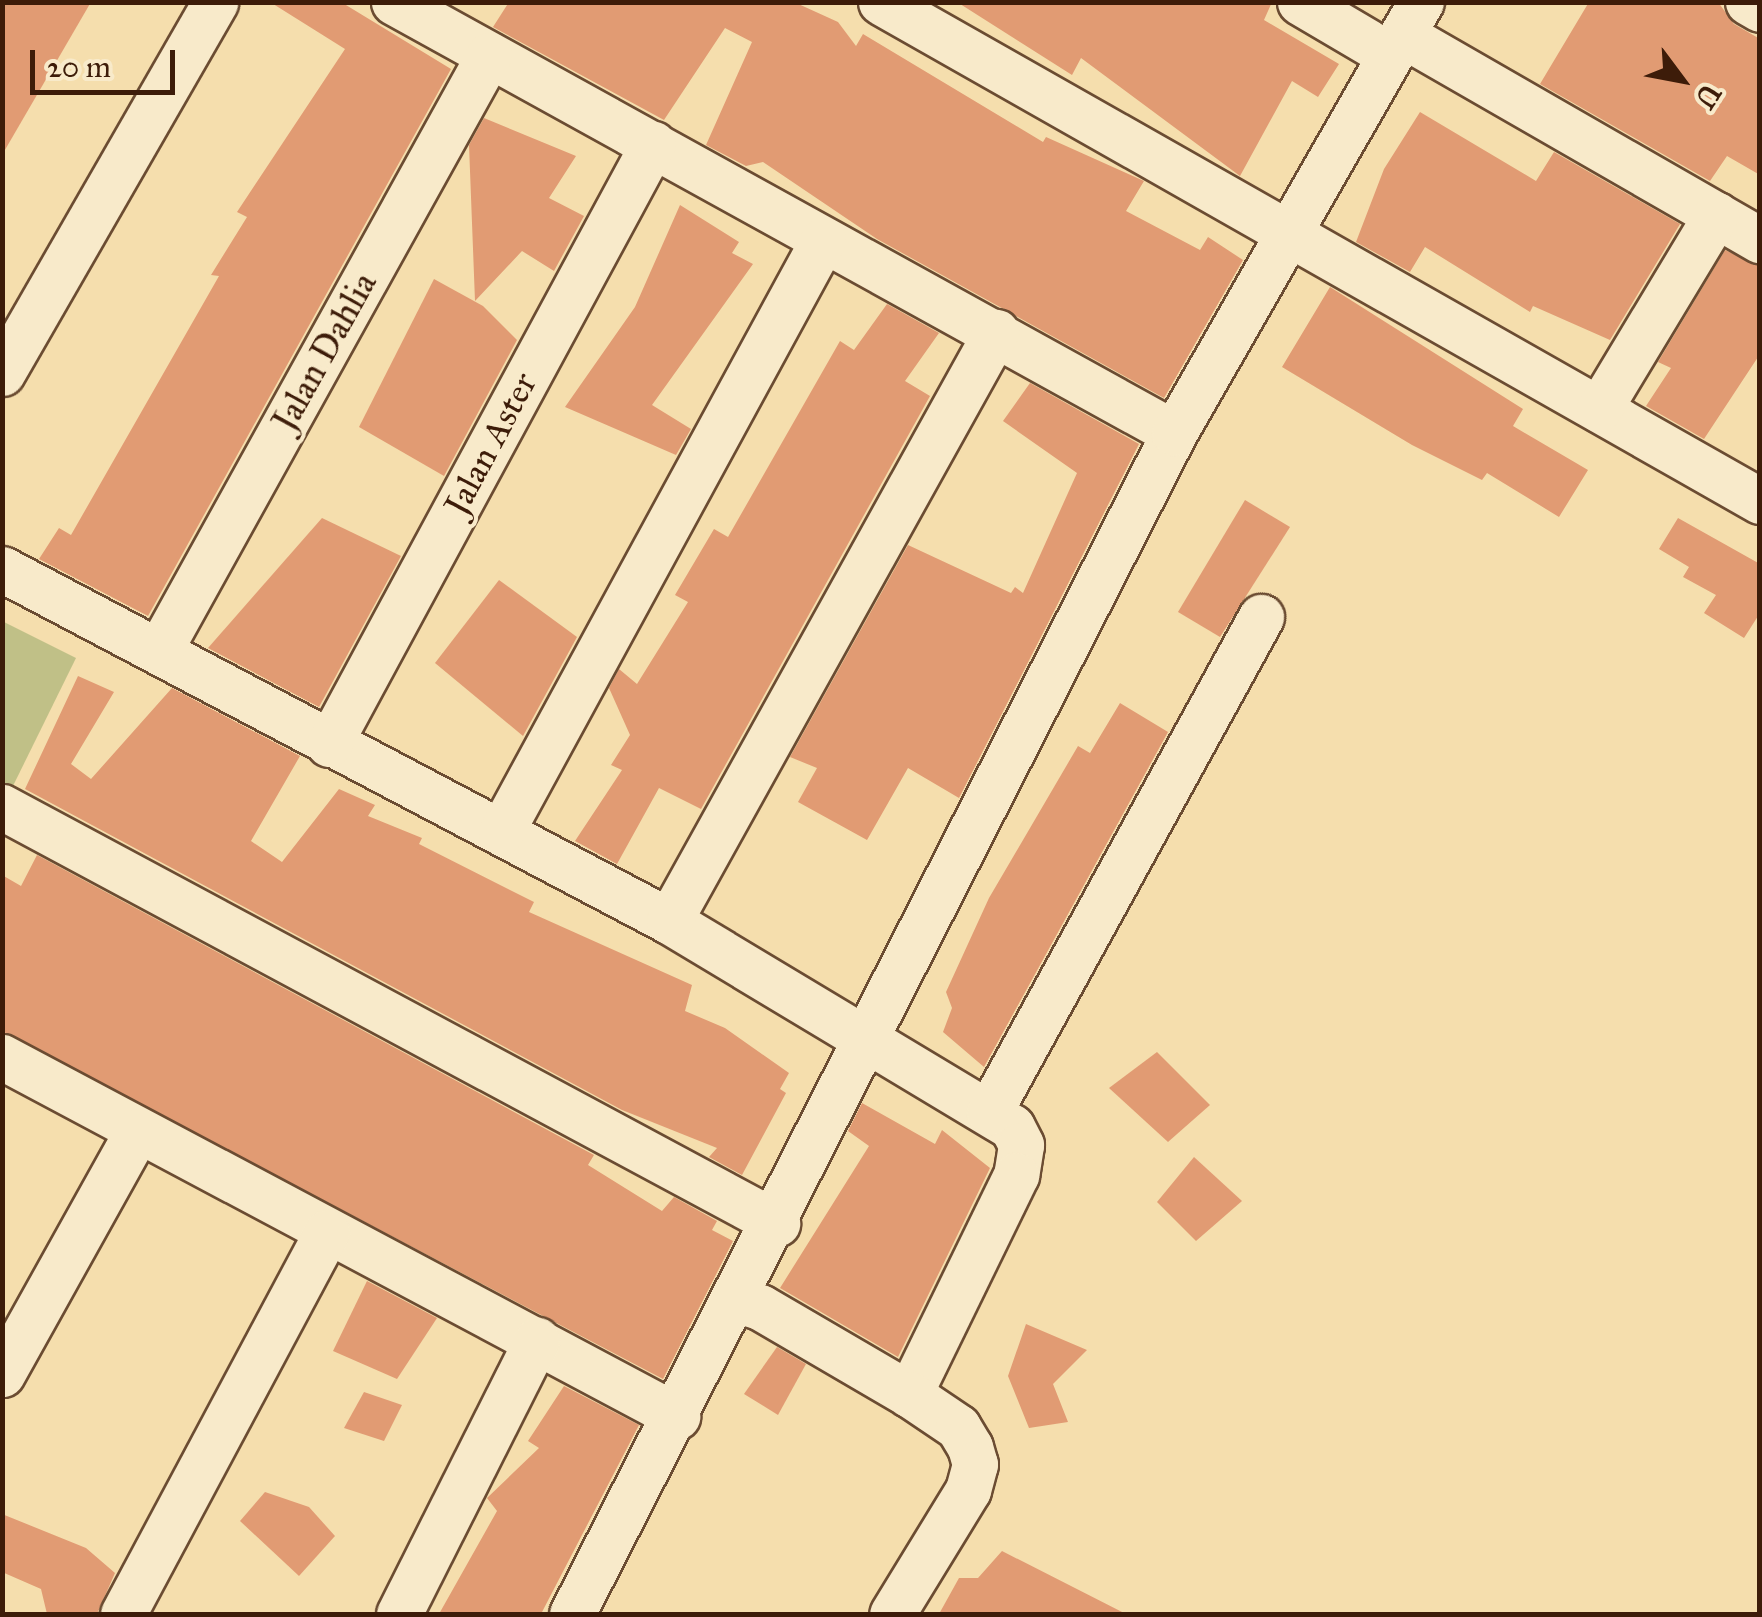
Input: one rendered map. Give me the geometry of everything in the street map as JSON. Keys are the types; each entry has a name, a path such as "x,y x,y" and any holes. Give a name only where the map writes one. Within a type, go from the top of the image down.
{"street":[{"path":"5,364 215,2"},
{"path":"394,2 1174,433"},
{"path":"881,2 1760,501"},
{"path":"1300,2 1405,31 1760,240"},
{"path":"1748,2 1760,9"},
{"path":"572,1614 777,1223 866,1036 1174,433 1405,31"},
{"name":"Jalan Dahlia","path":"160,649 489,55"},
{"name":"Jalan Aster","path":"329,744 652,144"},
{"path":"1599,409 1716,215"},
{"path":"501,832 823,240"},
{"path":"669,921 996,332"},
{"path":"2,569 669,921 1012,1127 1021,1160 909,1394"},
{"path":"989,1112 1261,617"},
{"path":"2,807 777,1223"},
{"path":"2,1057 678,1416"},
{"path":"2,1374 138,1130"},
{"path":"123,1614 327,1232"},
{"path":"734,1299 760,1306 909,1394 958,1428 975,1464 968,1490 892,1614"},
{"path":"398,1614 537,1340"}],"green space":[{"path":"2,621 76,658 10,792 2,788"}],"building":[{"path":"2,2 91,2 2,155"},
{"path":"270,2 341,2 451,69 148,616 39,559 59,528 71,535 219,276 211,275 247,217 237,212 345,49"},
{"path":"509,2 794,2 838,22 856,46 863,34 1043,142 1046,137 1144,181 1126,211 1200,250 1208,237 1243,260 1164,398 877,239 763,162 746,166 706,145 752,42 725,28 664,120 493,27"},
{"path":"957,2 1272,2 1264,20 1339,64 1318,97 1292,81 1240,176 1081,58 1072,75"},
{"path":"1589,2 1718,2 1734,24 1760,39 1760,175 1727,156 1710,181 1540,84"},
{"path":"1420,112 1536,181 1554,152 1680,224 1610,340 1533,306 1530,312 1425,247 1410,272 1356,242 1384,169"},
{"path":"484,118 576,156 549,198 584,216 554,271 522,251 475,301 469,145"},
{"path":"680,205 739,242 732,253 753,264 652,405 691,429 676,455 565,407 635,307"},
{"path":"1725,250 1760,266 1760,354 1704,439 1646,406 1671,368 1658,362"},
{"path":"434,279 483,306 517,340 444,476 359,427"},
{"path":"1330,287 1523,409 1513,426 1588,470 1559,517 1487,473 1482,480 1412,445 1282,367"},
{"path":"887,304 939,333 905,381 930,396 701,809 659,788 617,864 575,841 622,770 611,765 630,735 609,688 619,669 637,684 688,602 675,595 714,529 728,537 840,341 854,350"},
{"path":"1030,383 1139,444 959,798 908,768 867,840 798,802 817,768 790,757 908,545 1011,593 1015,587 1023,593 1077,473 1003,421"},
{"path":"1245,500 1290,527 1220,637 1178,612"},
{"path":"322,518 401,556 319,707 208,648"},
{"path":"1678,518 1760,564 1760,613 1744,638 1704,613 1716,595 1683,577 1689,567 1659,549"},
{"path":"499,580 577,637 523,736 435,663"},
{"path":"78,676 114,692 71,764 91,779 172,688 300,756 251,841 282,862 339,789 375,805 368,816 422,838 419,844 534,902 529,912 692,985 685,1011 725,1028 789,1073 780,1089 786,1093 742,1175 709,1157 717,1148 622,1110 25,789"},
{"path":"1120,703 1168,732 984,1067 943,1032 952,1008 946,992 989,898 1078,746 1090,753"},
{"path":"37,855 594,1155 588,1165 662,1211 674,1197 717,1221 712,1230 733,1241 663,1379 2,1031 2,875 21,886"},
{"path":"1157,1052 1210,1105 1168,1142 1109,1088"},
{"path":"862,1103 935,1144 942,1130 990,1168 898,1357 780,1288 869,1146 848,1131"},
{"path":"1194,1157 1242,1201 1196,1241 1157,1202"},
{"path":"367,1281 437,1318 397,1379 333,1351"},
{"path":"1026,1324 1087,1350 1053,1384 1068,1422 1029,1428 1008,1376"},
{"path":"777,1347 806,1364 778,1415 744,1394"},
{"path":"564,1386 639,1425 541,1614 439,1614 497,1511 487,1498 539,1448 528,1441"},
{"path":"364,1392 402,1405 384,1441 344,1428"},
{"path":"265,1492 309,1507 335,1536 299,1576 240,1521"},
{"path":"2,1514 86,1548 115,1573 97,1614 47,1614 41,1589 2,1572"},
{"path":"1002,1551 1126,1614 939,1614 959,1578 978,1578"}]}
